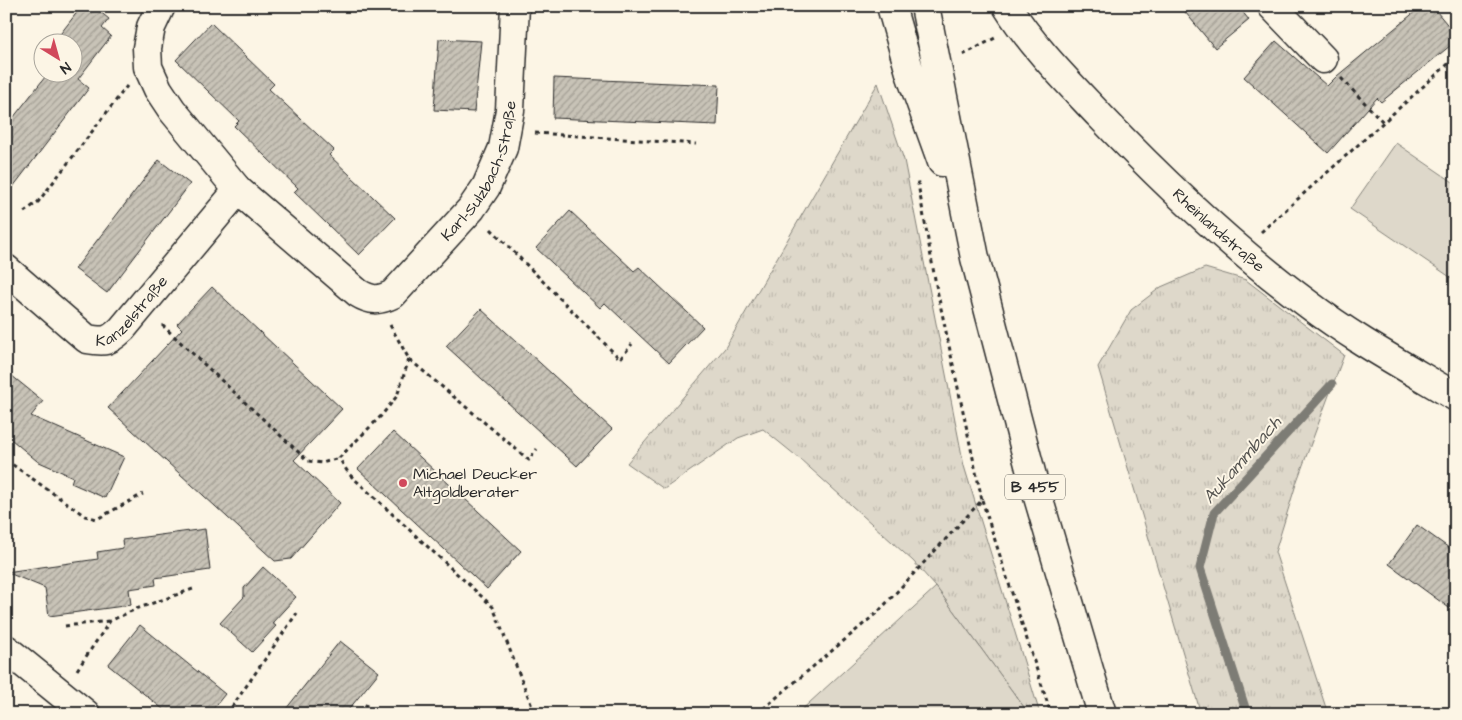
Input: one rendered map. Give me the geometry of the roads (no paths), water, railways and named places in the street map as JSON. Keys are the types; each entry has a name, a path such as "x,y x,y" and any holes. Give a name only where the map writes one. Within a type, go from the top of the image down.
{"street":[{"path":"161,6 151,27 147,48 148,67 158,89 172,110 238,190"},
{"name":"Karl-Sulzbach-Straße","path":"238,190 358,293 367,299 376,300 392,294 471,209 486,187 503,148 510,110 515,6"},
{"name":"B 455","path":"891,6 911,76 975,258"},
{"name":"B 455","path":"925,6 975,258 1033,480 1102,714"},
{"name":"Rheinlandstraße","path":"990,6 1012,14 1076,90 1132,149 1196,212 1240,251 1309,305 1345,330 1456,397"},
{"path":"1272,6 1324,59"},
{"name":"Kanzelstraße","path":"6,269 87,339 103,341 112,338 238,190"},
{"path":"6,648 86,714"}],"waterway":[{"name":"Aukammbach","path":"1247,714 1200,568 1214,513 1332,384"}],"place":[{"name":"Michael Deucker Altgoldberater","path":"403,483"}]}
